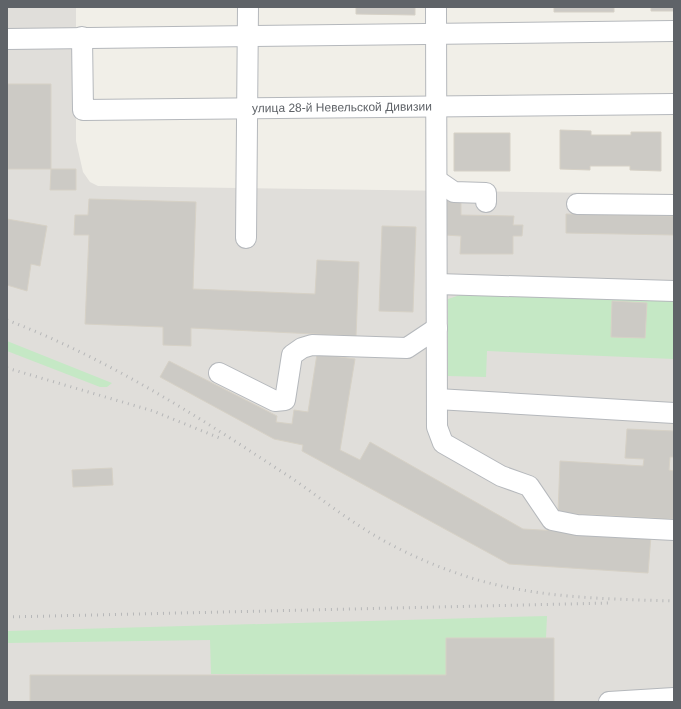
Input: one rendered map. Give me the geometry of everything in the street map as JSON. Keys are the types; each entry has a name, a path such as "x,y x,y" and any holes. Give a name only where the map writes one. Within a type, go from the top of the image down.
{"street":[{"path":"246,238 248,7"},
{"path":"436,7 438,181 437,427 443,443 501,476 528,486 552,520 577,525 674,530"},
{"path":"7,39 674,30"},
{"name":"улица 28-й Невельской Дивизии","path":"82,37 83,110 674,104"},
{"path":"438,181 454,192 486,193 486,202"},
{"path":"576,204 674,205"},
{"path":"437,284 674,290"},
{"path":"219,373 275,401 285,400 292,355 302,348 312,345 407,348 437,328"},
{"path":"437,399 674,413"},
{"path":"609,702 674,698"}],"shaded area":[{"path":"7,7 76,7 76,141 83,172 90,182 98,186 674,194 674,702 7,702"}],"green space":[{"path":"460,295 674,300 674,359 487,351 486,377 448,376 448,299","holes":["612,301 647,303 645,338 611,337"]},
{"path":"7,341 112,383 107,387 100,387 7,351"},
{"path":"547,616 546,638 446,638 446,675 211,674 210,640 7,643 7,631"}],"building":[{"path":"356,7 415,7 415,15 356,14"},
{"path":"554,7 614,7 614,12 554,12"},
{"path":"651,7 674,7 674,11 651,11"},
{"path":"7,84 51,84 51,169 8,169"},
{"path":"560,130 591,131 591,135 631,135 631,132 661,132 661,171 630,170 630,166 590,166 590,170 560,169"},
{"path":"454,133 510,133 510,171 454,171"},
{"path":"51,169 76,169 76,190 50,190"},
{"path":"89,199 196,202 193,289 315,294 317,260 359,262 356,336 191,328 191,346 163,345 163,327 85,324 89,235 74,235 75,215 88,215"},
{"path":"446,199 461,199 461,215 514,216 513,225 523,225 522,236 513,236 513,254 460,254 461,236 445,235"},
{"path":"566,214 674,216 674,235 566,233"},
{"path":"7,219 47,226 40,266 31,264 27,291 7,285"},
{"path":"382,226 416,227 413,312 379,311"},
{"path":"612,301 647,303 645,338 611,337"},
{"path":"317,354 355,359 340,450 360,460 370,442 523,529 651,536 648,573 509,564 302,451 303,445 274,439 160,377 169,361 277,416 276,422 292,424 294,410 308,412"},
{"path":"627,429 674,431 674,457 670,457 669,470 674,471 674,519 558,513 560,461 643,466 644,459 625,458"},
{"path":"112,468 113,485 73,487 72,470"},
{"path":"446,638 554,638 554,702 30,702 30,675 446,675"}],"railway":[{"path":"7,320 78,351 181,407 247,449 368,531 422,560 465,576 516,589 568,596 674,601"},
{"path":"7,368 153,411 222,439"},
{"path":"7,617 610,603"}]}
